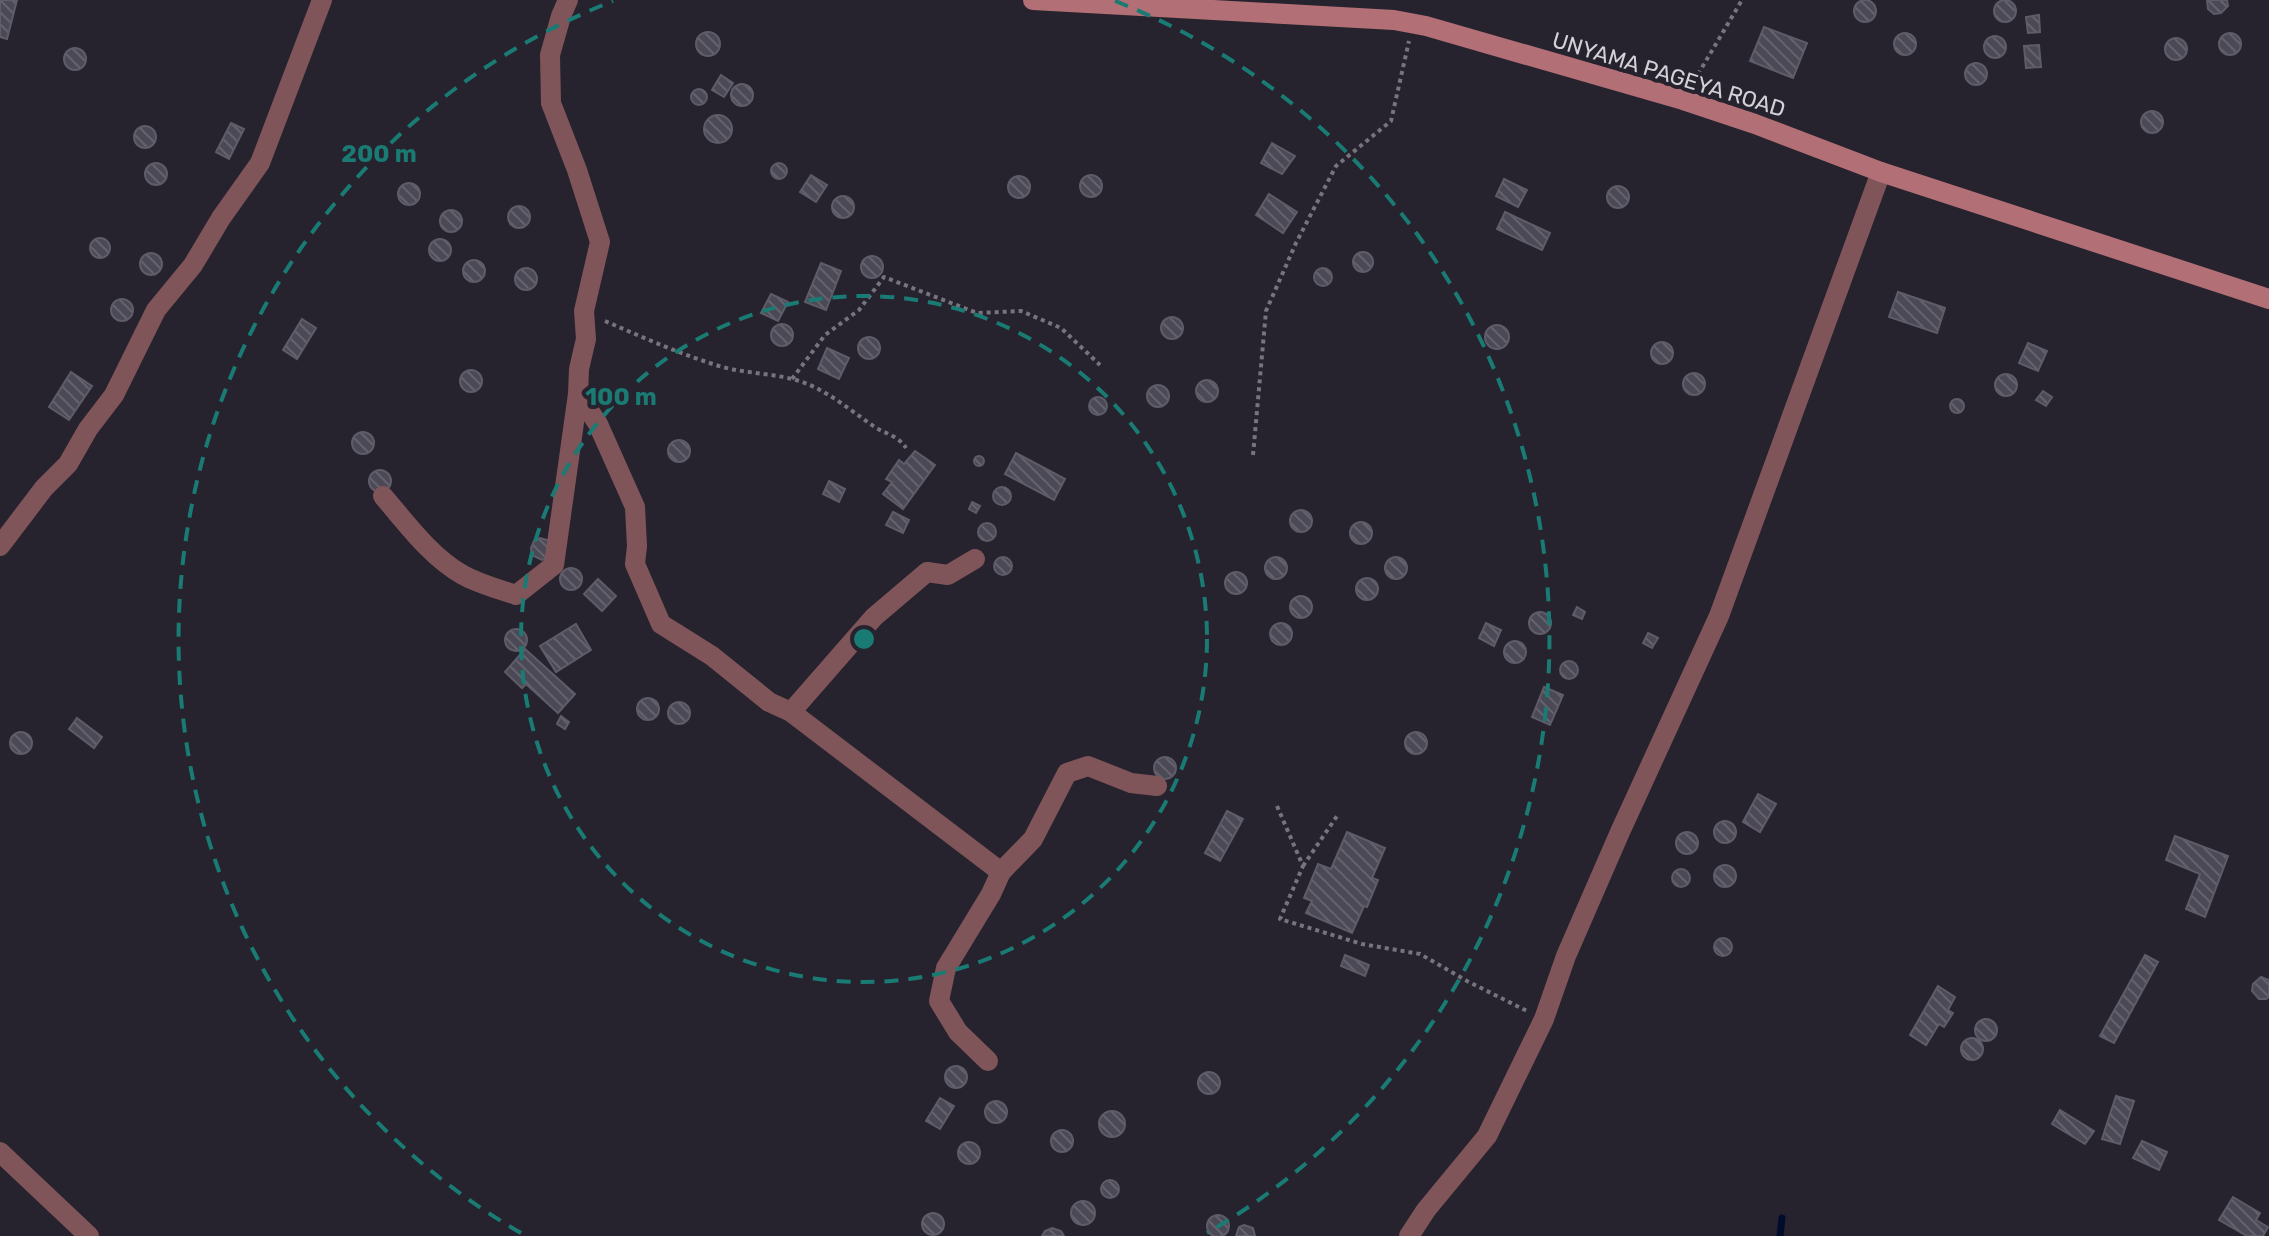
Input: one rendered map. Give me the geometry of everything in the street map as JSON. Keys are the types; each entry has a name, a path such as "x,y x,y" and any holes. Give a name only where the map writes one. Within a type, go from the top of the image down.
{"street":[{"path":"0,546 44,488 68,464 88,429 114,395 156,310 193,265 221,218 260,163 322,0"},
{"path":"383,496 415,534 445,563 464,576 516,595 554,565 579,369 586,339 584,311 600,242 551,103 550,55 568,0"},
{"name":"UNYAMA PAGEYA ROAD","path":"1033,0 1412,23 1683,100 1881,172 2269,299"},
{"path":"1409,1236 1426,1210 1487,1136 1544,1019 1566,956 1719,616 1881,172"},
{"path":"578,394 598,424 635,507 635,564 661,624 712,656 769,702 791,712 1001,872"},
{"path":"791,712 874,617 927,572 948,575 975,559"},
{"path":"988,1061 958,1032 939,1001 946,968 1001,872 1033,839 1067,773 1088,766 1131,783 1157,786"},
{"path":"0,1152 89,1236"}],"path":[{"path":"1683,100 1742,0"},
{"path":"1253,455 1266,311 1296,243 1336,166 1391,121 1412,23"},
{"path":"792,379 825,335 859,310 884,277 977,313 1021,311 1061,328 1100,365"},
{"path":"584,311 663,347 722,367 808,384 853,410 875,428 901,440 906,448"},
{"path":"1277,806 1303,866"},
{"path":"1337,816 1303,866 1280,919 1362,944 1420,954 1544,1019"}],"building":[{"path":"0,0 17,0 7,39 0,37"},
{"path":"1865,0 1873,3 1876,11 1873,19 1865,22 1857,19 1854,11 1857,3"},
{"path":"2005,0 2013,3 2016,11 2013,19 2005,22 1997,19 1994,11 1997,3"},
{"path":"2207,0 2227,0 2228,6 2221,13 2214,14 2208,9"},
{"path":"2039,15 2040,32 2028,33 2026,17"},
{"path":"1764,27 1807,43 1793,78 1750,61"},
{"path":"708,32 717,35 720,44 717,53 708,56 699,53 696,44 699,35"},
{"path":"1905,33 1913,36 1916,44 1913,52 1905,55 1897,52 1894,44 1897,36"},
{"path":"2230,33 2238,36 2241,44 2238,52 2230,55 2222,52 2219,44 2222,36"},
{"path":"1995,36 2003,39 2006,47 2003,55 1995,58 1987,55 1984,47 1987,39"},
{"path":"2176,38 2184,41 2187,49 2184,57 2176,60 2168,57 2165,49 2168,41"},
{"path":"2039,45 2041,67 2026,68 2024,46"},
{"path":"75,48 83,51 86,59 83,67 75,70 67,67 64,59 67,51"},
{"path":"1976,63 1984,66 1987,74 1984,82 1976,85 1968,82 1965,74 1968,66"},
{"path":"721,75 733,83 724,97 712,90"},
{"path":"738,84 746,84 753,95 746,106 738,106 731,99 731,91"},
{"path":"699,89 705,91 705,103 699,105 693,103 691,97 693,91"},
{"path":"2152,111 2160,114 2163,122 2160,130 2152,133 2144,130 2141,122 2144,114"},
{"path":"718,115 728,119 732,129 728,139 718,143 708,139 704,129 708,119"},
{"path":"231,123 244,129 229,159 216,152"},
{"path":"145,126 153,129 156,137 153,145 145,148 137,145 134,137 137,129"},
{"path":"1272,143 1295,156 1282,174 1261,163"},
{"path":"156,163 164,166 167,174 164,182 156,185 148,182 145,174 148,166"},
{"path":"779,163 785,165 785,177 779,179 773,177 771,171 773,165"},
{"path":"811,175 827,185 816,202 800,192"},
{"path":"1091,175 1099,178 1102,186 1099,194 1091,197 1083,194 1080,186 1083,178"},
{"path":"1019,176 1027,179 1030,187 1027,195 1019,198 1011,195 1008,187 1011,179"},
{"path":"1504,179 1527,190 1518,207 1496,196"},
{"path":"409,183 417,186 420,194 417,202 409,205 401,202 398,194 401,186"},
{"path":"1618,186 1626,189 1629,197 1626,205 1618,208 1610,205 1607,197 1610,189"},
{"path":"1269,194 1297,212 1283,233 1256,215"},
{"path":"843,196 851,199 854,207 851,215 843,218 835,215 832,207 835,199"},
{"path":"519,206 527,209 530,217 527,225 519,228 511,225 508,217 511,209"},
{"path":"451,210 459,213 462,221 459,229 451,232 443,229 440,221 443,213"},
{"path":"1505,212 1550,233 1542,250 1497,229"},
{"path":"100,238 107,241 110,248 107,255 100,258 93,255 90,248 93,241"},
{"path":"440,239 448,242 451,250 448,258 440,261 432,258 429,250 432,242"},
{"path":"1363,252 1370,255 1373,262 1370,269 1363,272 1356,269 1353,262 1356,255"},
{"path":"151,253 159,256 162,264 159,272 151,275 143,272 140,264 143,256"},
{"path":"872,256 880,259 883,267 880,275 872,278 864,275 861,267 864,259"},
{"path":"474,260 482,263 485,271 482,279 474,282 466,279 463,271 466,263"},
{"path":"821,263 841,271 826,310 805,302"},
{"path":"526,268 534,271 537,279 534,287 526,290 518,287 515,279 518,271"},
{"path":"1323,268 1332,277 1323,286 1314,277"},
{"path":"1898,292 1945,308 1937,333 1889,317"},
{"path":"771,294 788,302 778,321 761,313"},
{"path":"122,299 130,302 133,310 130,318 122,321 114,318 111,310 114,302"},
{"path":"1172,317 1180,320 1183,328 1180,336 1172,339 1164,336 1161,328 1164,320"},
{"path":"302,319 316,328 297,359 283,350"},
{"path":"782,324 790,327 793,335 790,343 782,346 774,343 771,335 774,327"},
{"path":"1497,325 1505,329 1509,337 1505,345 1497,349 1489,345 1485,337 1489,329"},
{"path":"869,337 877,340 880,348 877,356 869,359 861,356 858,348 861,340"},
{"path":"1662,342 1670,345 1673,353 1670,361 1662,364 1654,361 1651,353 1654,345"},
{"path":"2028,343 2047,351 2038,371 2019,363"},
{"path":"827,348 849,358 839,379 818,369"},
{"path":"471,370 479,373 482,381 479,389 471,392 463,389 460,381 463,373"},
{"path":"71,372 92,386 69,420 49,407"},
{"path":"1694,373 1702,376 1705,384 1702,392 1694,395 1686,392 1683,384 1686,376"},
{"path":"2006,374 2014,377 2017,385 2014,393 2006,396 1998,393 1995,385 1998,377"},
{"path":"1207,380 1215,383 1218,391 1215,399 1207,402 1199,399 1196,391 1199,383"},
{"path":"1158,385 1166,388 1169,396 1166,404 1158,407 1150,404 1147,396 1150,388"},
{"path":"2043,391 2052,397 2046,406 2036,400"},
{"path":"1098,397 1105,399 1105,413 1098,415 1091,413 1089,406 1091,399"},
{"path":"1957,399 1964,406 1957,413 1950,406"},
{"path":"363,432 371,435 374,443 371,451 363,454 355,451 352,443 355,435"},
{"path":"679,440 687,443 690,451 687,459 679,462 671,459 668,451 671,443"},
{"path":"915,451 935,465 903,509 883,494 892,482 886,479 899,460 904,464"},
{"path":"1016,453 1065,479 1054,500 1005,474"},
{"path":"979,456 984,461 979,466 974,461"},
{"path":"380,470 388,473 391,481 388,489 380,492 372,489 369,481 372,473"},
{"path":"829,481 845,489 839,502 823,494"},
{"path":"1002,487 1011,496 1002,505 993,496"},
{"path":"972,502 980,506 976,513 969,509"},
{"path":"1301,510 1309,513 1312,521 1309,529 1301,532 1293,529 1290,521 1293,513"},
{"path":"893,512 909,520 903,533 886,525"},
{"path":"1361,522 1369,525 1372,533 1369,541 1361,544 1353,541 1350,533 1353,525"},
{"path":"987,523 996,532 987,541 978,532"},
{"path":"540,538 550,541 542,560 532,555 531,548 534,541"},
{"path":"1003,557 1012,566 1003,575 994,566"},
{"path":"1276,557 1284,560 1287,568 1284,576 1276,579 1268,576 1265,568 1268,560"},
{"path":"1396,557 1404,560 1407,568 1404,576 1396,579 1388,576 1385,568 1388,560"},
{"path":"571,568 579,571 582,579 579,587 571,590 563,587 560,579 563,571"},
{"path":"1236,572 1244,575 1247,583 1244,591 1236,594 1228,591 1225,583 1228,575"},
{"path":"1367,578 1375,581 1378,589 1375,597 1367,600 1359,597 1356,589 1359,581"},
{"path":"598,579 616,596 602,611 584,594"},
{"path":"1301,596 1309,599 1312,607 1309,615 1301,618 1293,615 1290,607 1293,599"},
{"path":"1577,607 1585,612 1582,619 1573,615"},
{"path":"1540,612 1548,615 1551,623 1548,631 1540,634 1532,631 1529,623 1532,615"},
{"path":"1281,623 1289,626 1292,634 1289,642 1281,645 1273,642 1270,634 1273,626"},
{"path":"1486,623 1501,630 1494,646 1479,638"},
{"path":"576,624 591,650 556,672 540,646"},
{"path":"516,629 524,632 527,640 524,648 516,651 508,648 505,640 508,632"},
{"path":"1648,633 1658,638 1652,648 1643,643"},
{"path":"1515,641 1523,644 1526,652 1523,660 1515,663 1507,660 1504,652 1507,644"},
{"path":"525,649 575,694 558,713 526,684 522,688 505,672"},
{"path":"1569,661 1578,670 1569,679 1560,670"},
{"path":"1544,687 1563,695 1550,725 1532,717"},
{"path":"648,698 656,701 659,709 656,717 648,720 640,717 637,709 640,701"},
{"path":"679,702 687,705 690,713 687,721 679,724 671,721 668,713 671,705"},
{"path":"561,716 569,722 565,729 557,724"},
{"path":"77,718 102,737 94,748 69,729"},
{"path":"21,732 29,735 32,743 29,751 21,754 13,751 10,743 13,735"},
{"path":"1416,732 1424,735 1427,743 1424,751 1416,754 1408,751 1405,743 1408,735"},
{"path":"1165,757 1173,760 1176,768 1173,776 1165,779 1157,776 1154,768 1157,760"},
{"path":"1758,794 1776,804 1760,832 1743,822"},
{"path":"1227,811 1243,819 1220,861 1205,853"},
{"path":"1725,821 1733,824 1736,832 1733,840 1725,843 1717,840 1714,832 1717,824"},
{"path":"1347,832 1385,848 1372,878 1378,880 1352,933 1306,913 1312,901 1304,898 1318,864 1331,869"},
{"path":"1687,832 1695,835 1698,843 1695,851 1687,854 1679,851 1676,843 1679,835"},
{"path":"2175,836 2228,856 2205,917 2186,909 2200,874 2166,860"},
{"path":"1725,865 1733,868 1736,876 1733,884 1725,887 1717,884 1714,876 1717,868"},
{"path":"1681,869 1690,878 1681,887 1672,878"},
{"path":"1723,938 1732,947 1723,956 1714,947"},
{"path":"1345,955 1369,965 1365,976 1341,966"},
{"path":"2145,955 2158,962 2114,1043 2100,1036"},
{"path":"2261,977 2269,980 2269,997 2266,999 2259,999 2252,991 2253,984"},
{"path":"1938,986 1955,997 1948,1010 1953,1013 1944,1027 1939,1024 1926,1045 1910,1035"},
{"path":"1986,1019 1994,1022 1997,1030 1994,1038 1986,1041 1978,1038 1975,1030 1978,1022"},
{"path":"1972,1038 1980,1041 1983,1049 1980,1057 1972,1060 1964,1057 1961,1049 1964,1041"},
{"path":"956,1066 964,1069 967,1077 964,1085 956,1088 948,1085 945,1077 948,1069"},
{"path":"1209,1072 1217,1075 1220,1083 1217,1091 1209,1094 1201,1091 1198,1083 1201,1075"},
{"path":"2116,1096 2134,1101 2120,1144 2102,1139"},
{"path":"940,1098 954,1106 940,1129 926,1121"},
{"path":"996,1101 1004,1104 1007,1112 1004,1120 996,1123 988,1120 985,1112 988,1104"},
{"path":"2060,1110 2094,1131 2085,1144 2052,1124"},
{"path":"1112,1111 1121,1115 1125,1124 1121,1133 1112,1137 1103,1133 1099,1124 1103,1115"},
{"path":"1062,1130 1070,1133 1073,1141 1070,1149 1062,1152 1054,1149 1051,1141 1054,1133"},
{"path":"2142,1141 2167,1152 2159,1170 2133,1158"},
{"path":"969,1142 977,1145 980,1153 977,1161 969,1164 961,1161 958,1153 961,1145"},
{"path":"1110,1180 1119,1189 1110,1198 1101,1189"},
{"path":"2233,1197 2260,1213 2256,1220 2268,1227 2263,1236 2247,1236 2219,1220"},
{"path":"1083,1201 1091,1205 1095,1213 1091,1221 1083,1225 1075,1221 1071,1213 1075,1205"},
{"path":"933,1213 941,1216 944,1224 941,1232 933,1235 925,1232 922,1224 925,1216"},
{"path":"1218,1215 1226,1218 1229,1226 1226,1234 1218,1237 1210,1234 1207,1226 1210,1218"},
{"path":"1239,1227 1253,1228 1255,1236 1236,1236"},
{"path":"1052,1228 1061,1231 1064,1236 1042,1236"}],"waterway":[{"path":"1780,1236 1782,1218"}]}
